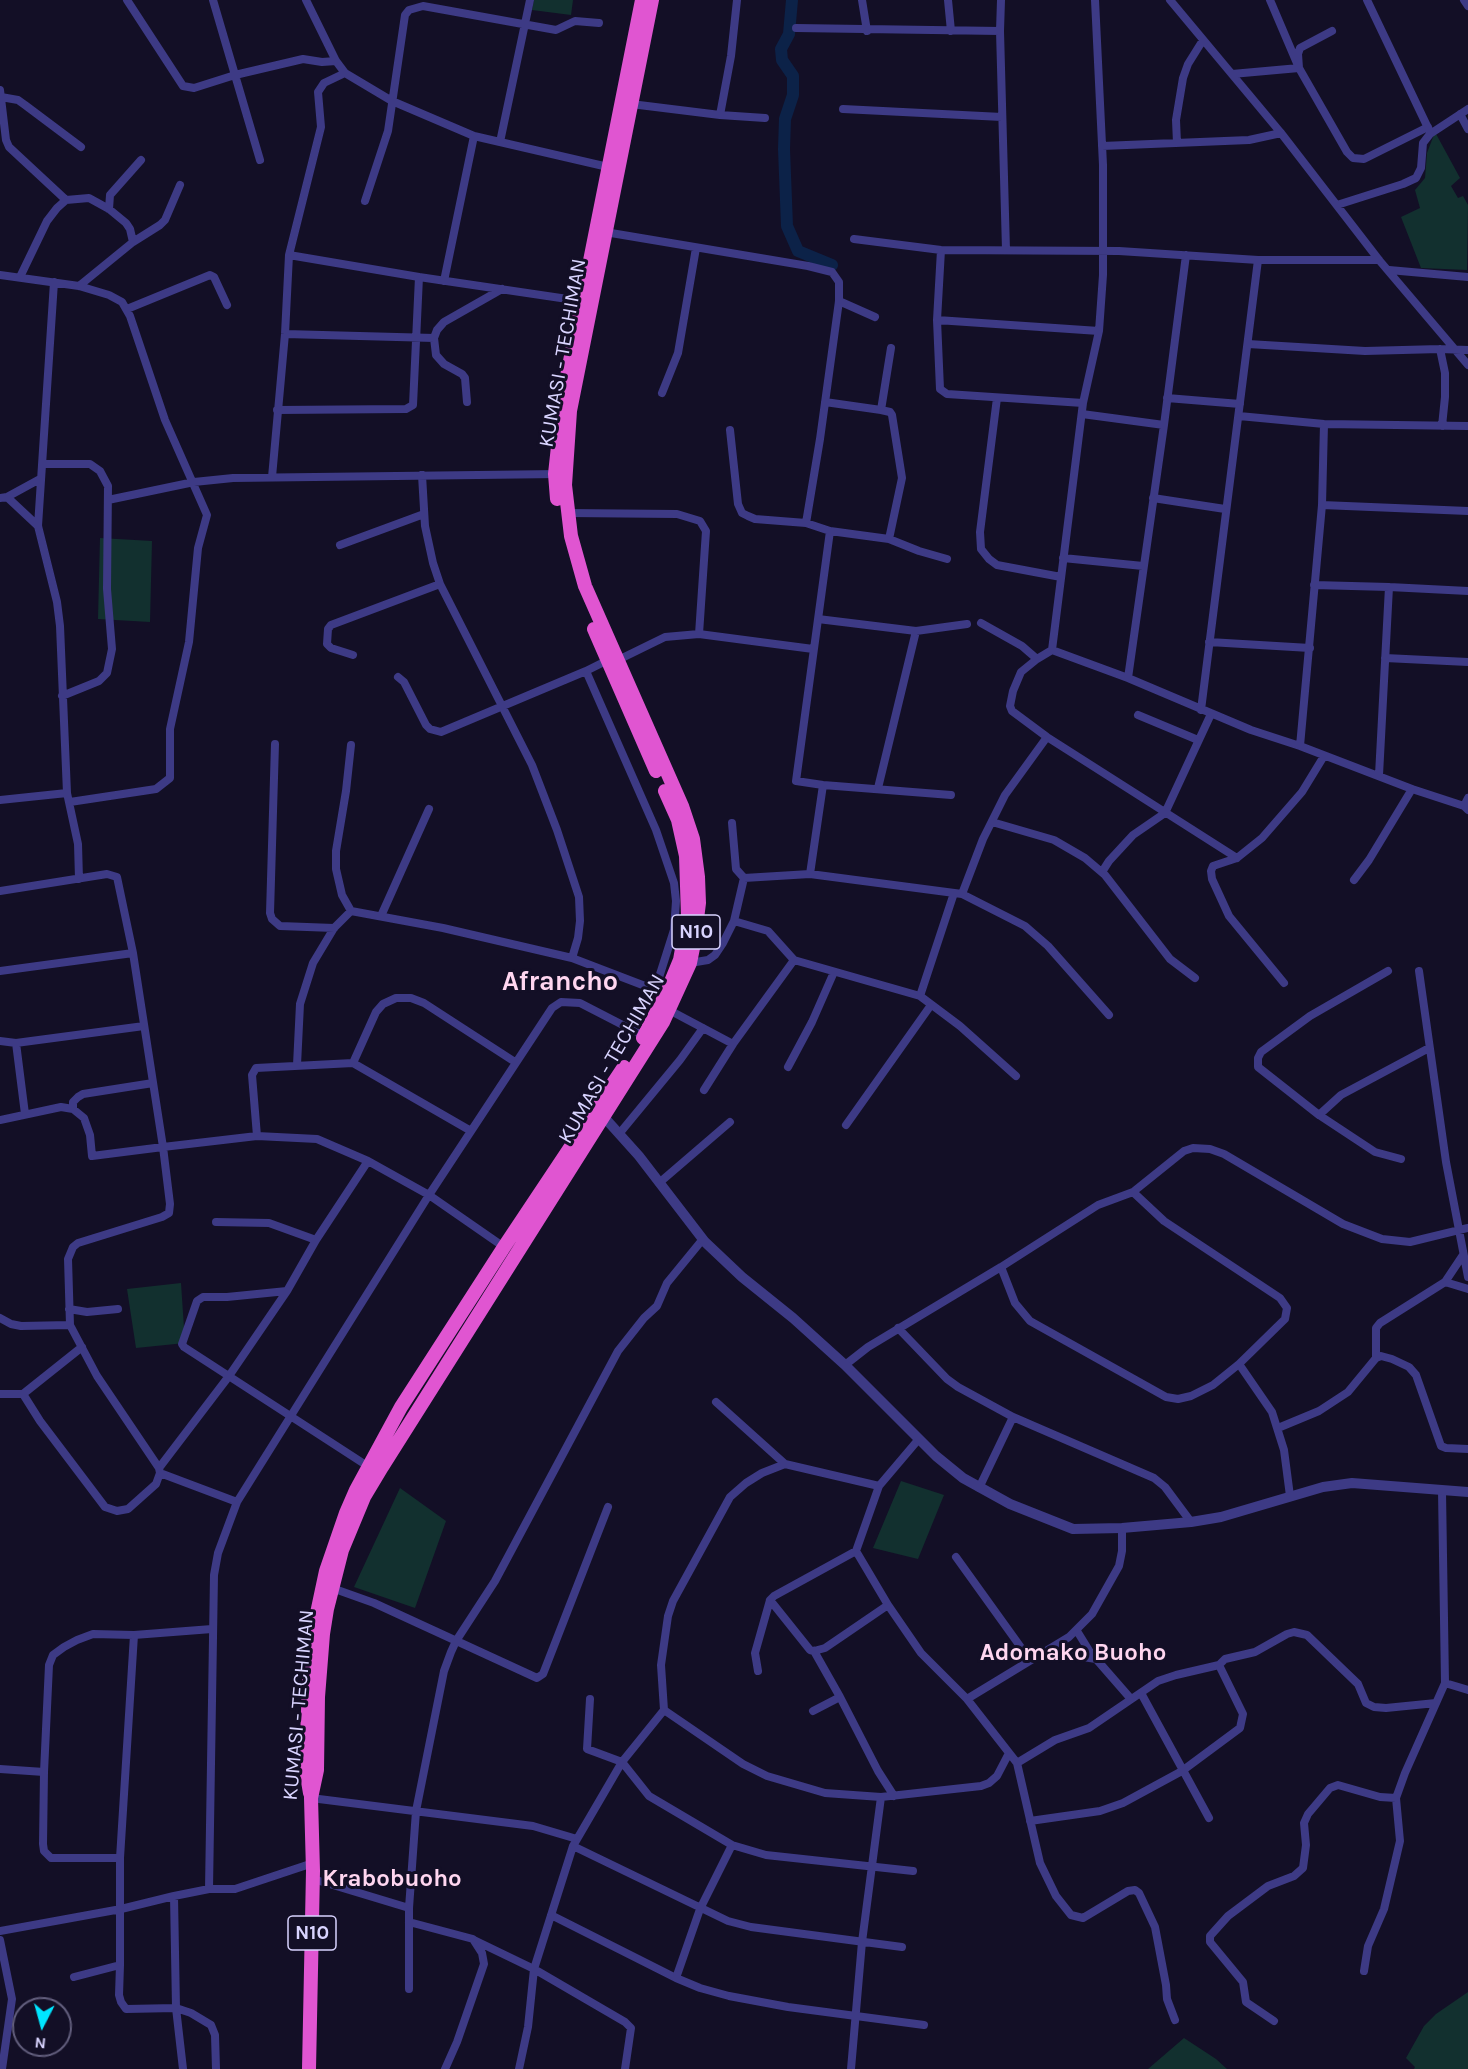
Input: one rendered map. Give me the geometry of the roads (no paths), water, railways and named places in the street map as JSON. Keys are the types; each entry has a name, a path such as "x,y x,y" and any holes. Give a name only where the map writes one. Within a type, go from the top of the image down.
{"highway":[{"name":"N10","path":"311,1798 306,1769 310,1655 318,1602 336,1539 356,1490 401,1407 644,1036 661,992 680,960 686,933 689,903 686,856 678,820 613,660 568,564 561,531 562,402 642,0"},
{"name":"KUMASI - TECHIMAN","path":"309,2069 313,1879 311,1798 317,1770 318,1698 323,1634 342,1551 364,1497 388,1457 604,1117 669,1010 690,963 694,943 699,903 693,838 682,806 613,660 585,586 571,536 560,474 570,411 652,0"},
{"path":"436,1352 450,1360"}],"street":[{"path":"127,0 183,86 194,88 235,75 303,59 322,62 336,61"},
{"path":"213,0 260,160"},
{"path":"306,0 336,61 345,73 392,101 474,136 609,167"},
{"path":"500,142 530,0"},
{"path":"720,115 738,0"},
{"path":"862,0 867,31"},
{"path":"948,0 951,31"},
{"path":"1001,0 1006,250"},
{"path":"1052,651 1083,403 1099,331 1103,251 1102,146 1095,0"},
{"path":"1170,0 1281,133 1379,260 1468,365"},
{"path":"1270,0 1299,68 1347,152 1353,158 1364,159 1429,130 1464,111 1468,129"},
{"path":"1367,0 1429,130"},
{"path":"1464,0 1468,6"},
{"path":"365,201 388,131 405,15 409,10 423,6 556,30 575,21 599,23"},
{"path":"796,28 867,31 1000,31"},
{"path":"1299,68 1300,48 1332,31"},
{"path":"1177,143 1176,120 1183,78 1188,64 1203,40"},
{"path":"1232,74 1299,68"},
{"path":"272,477 285,334 289,255 321,127 318,92 324,83 345,73"},
{"path":"0,90 6,140 9,147 66,200"},
{"path":"1,97 18,100 81,147"},
{"path":"631,104 765,118"},
{"path":"843,109 1002,117"},
{"path":"1337,205 1416,178 1421,168 1423,143 1429,130"},
{"path":"1102,146 1249,140 1281,133"},
{"path":"444,281 474,136"},
{"path":"109,209 111,195 141,160"},
{"path":"79,286 133,242 160,225 180,185"},
{"path":"20,277 47,221 66,200 89,198 109,209 130,229 133,242"},
{"path":"605,232 808,266 832,272 839,282 839,302 806,523"},
{"path":"854,240 941,250 1103,251 1258,260 1379,260"},
{"path":"662,393 678,353 696,248"},
{"path":"941,250 937,320 940,389 947,394 997,399 1083,403"},
{"path":"289,255 581,301"},
{"path":"1128,678 1186,255"},
{"path":"1201,710 1258,260"},
{"path":"1389,270 1468,277"},
{"path":"0,275 79,286 109,295 122,302 127,309 153,388 207,515 198,548 187,655 180,675 170,729 170,778 156,789 0,800"},
{"path":"127,309 210,275 214,277 227,305"},
{"path":"277,410 410,408 413,405 419,277"},
{"path":"54,282 38,526 57,602 60,626 68,797 78,844 79,879"},
{"path":"467,402 465,378 444,364 436,355 434,338 444,322 502,289"},
{"path":"839,302 875,317"},
{"path":"937,320 1099,331"},
{"path":"285,334 434,338"},
{"path":"1248,344 1365,351 1468,350"},
{"path":"881,410 891,348"},
{"path":"1440,349 1445,373 1442,426"},
{"path":"1167,398 1240,404"},
{"path":"997,399 980,532 981,549 997,565 1061,577"},
{"path":"825,402 881,410 890,412 892,415 902,478 889,539"},
{"path":"1082,414 1164,426"},
{"path":"1239,416 1324,424 1468,426"},
{"path":"1300,746 1322,505 1324,424"},
{"path":"730,430 738,504 742,513 755,519 806,523 830,531 889,539 947,559"},
{"path":"43,464 84,464 95,467 105,476 108,486 107,589 112,640 106,673 99,681 62,696"},
{"path":"108,500 194,482 233,478 560,474"},
{"path":"422,475 424,514 433,563 440,584 532,765 579,897 580,921 572,958"},
{"path":"38,526 4,497 40,479"},
{"path":"1153,498 1225,509"},
{"path":"1322,505 1468,511"},
{"path":"568,513 677,514 700,521 706,531 699,634"},
{"path":"340,545 424,514"},
{"path":"830,531 796,779 799,783 951,795"},
{"path":"1063,558 1143,566"},
{"path":"353,655 331,648 327,644 328,629 331,625 440,584"},
{"path":"1314,585 1468,591"},
{"path":"1379,775 1389,587"},
{"path":"819,619 916,631 968,624"},
{"path":"981,623 1022,646 1036,659"},
{"path":"878,788 916,631"},
{"path":"398,677 404,682 426,725 430,729 441,732 665,637 699,634 813,649"},
{"path":"1209,642 1310,648"},
{"path":"1237,858 1047,737 1012,711 1010,706 1012,691 1022,672 1036,659 1052,651 1128,678 1251,730 1300,746 1412,789 1467,805"},
{"path":"1385,658 1468,662"},
{"path":"351,912 443,928 572,958 661,992 674,930 676,901 674,883 656,830 586,671"},
{"path":"1102,872 1133,835 1165,813 1211,714"},
{"path":"1138,715 1198,740"},
{"path":"920,996 958,894 983,839 1005,795 1047,737"},
{"path":"275,744 270,913 272,919 280,926 334,928"},
{"path":"351,745 336,851 336,868 342,895 351,912"},
{"path":"1284,983 1229,916 1212,879 1211,871 1213,866 1237,858 1262,838 1302,792 1324,756"},
{"path":"810,874 823,785"},
{"path":"1354,880 1369,860 1412,789"},
{"path":"381,916 429,809"},
{"path":"992,822 1054,840 1085,858 1102,872 1170,959 1195,978"},
{"path":"732,823 736,869 744,878"},
{"path":"0,891 107,874 117,877 133,953 164,1147 170,1204 169,1213 162,1217 78,1243 72,1247 68,1259 70,1325 97,1376 160,1470 237,1502"},
{"path":"744,878 810,874 958,894 1025,926 1048,946 1109,1015"},
{"path":"690,963 708,960 715,955 734,921 744,878"},
{"path":"297,1065 300,1004 313,963 334,928 351,912"},
{"path":"734,921 768,931 794,960 920,996 960,1026 1016,1076"},
{"path":"0,971 133,953"},
{"path":"704,1090 794,960"},
{"path":"1388,971 1310,1016 1261,1052 1258,1067 1319,1115 1375,1152 1401,1159"},
{"path":"1419,971 1458,1230 1468,1277"},
{"path":"788,1067 812,1022 834,972"},
{"path":"353,1063 376,1012 383,1004 396,998 424,1003 515,1062"},
{"path":"209,1889 214,1575 218,1553 237,1502 429,1195 552,1008 561,1002 580,1003 644,1036"},
{"path":"846,1125 931,1005"},
{"path":"669,1010 734,1044"},
{"path":"0,1041 16,1043 144,1026"},
{"path":"619,1134 680,1060 703,1028"},
{"path":"16,1043 25,1114"},
{"path":"1319,1115 1341,1095 1429,1048"},
{"path":"257,1136 252,1075 258,1067 353,1063 471,1131"},
{"path":"73,1109 73,1102 83,1094 153,1083"},
{"path":"0,1120 62,1107 73,1109 84,1118 90,1135 92,1156 257,1136 317,1139 368,1161 429,1195 504,1247"},
{"path":"604,1117 703,1239 742,1277 793,1318 845,1365 918,1440 954,1471 979,1488 1010,1504 1073,1528 1122,1528 1221,1517 1323,1487 1352,1482 1468,1492"},
{"path":"659,1183 730,1122"},
{"path":"845,1365 898,1328 1001,1267 1098,1205 1133,1192 1184,1151 1193,1148 1209,1149 1224,1154 1343,1224 1372,1236 1397,1242 1410,1242 1468,1228"},
{"path":"23,1394 40,1421 105,1507 117,1511 128,1509 156,1484 160,1470 229,1376 287,1291 316,1240 368,1161"},
{"path":"1001,1267 1015,1303 1030,1321 1166,1397 1178,1400 1213,1385 1239,1364 1285,1319 1287,1308 1280,1298 1164,1221 1133,1192"},
{"path":"216,1222 269,1223 316,1240"},
{"path":"409,1989 409,1908 416,1811 444,1671 456,1641 495,1581 618,1351 644,1318 657,1306 667,1283 703,1239"},
{"path":"1376,1358 1374,1336 1380,1323 1445,1282 1463,1255"},
{"path":"1445,1282 1468,1289"},
{"path":"287,1291 203,1297 197,1301 182,1344 369,1467"},
{"path":"69,1309 87,1312 118,1309"},
{"path":"0,1318 21,1326 70,1325"},
{"path":"898,1328 947,1379 958,1387 1013,1417 1154,1478 1165,1487 1191,1522"},
{"path":"0,1394 23,1394 82,1347"},
{"path":"1278,1428 1319,1411 1348,1392 1376,1358 1381,1356 1409,1368 1416,1375 1441,1446 1468,1449"},
{"path":"1239,1364 1272,1412 1284,1450 1290,1496"},
{"path":"716,1402 785,1464 879,1486"},
{"path":"979,1488 1013,1417"},
{"path":"758,1671 754,1653 770,1600 856,1551 879,1486 918,1440"},
{"path":"519,2069 528,2027 534,1969 575,1843 622,1762 664,1710 661,1665 668,1616 673,1601 730,1497 762,1473 785,1464"},
{"path":"1364,1971 1368,1946 1384,1909 1400,1841 1396,1798 1445,1683 1442,1491"},
{"path":"332,1588 374,1603 535,1679 539,1677 547,1664 608,1507"},
{"path":"967,1699 1077,1631 1092,1614 1119,1566 1122,1551 1122,1528"},
{"path":"856,1551 888,1605 921,1653 967,1699 1017,1763 1040,1863 1056,1896 1071,1915 1083,1918 1128,1891 1135,1890 1139,1893 1155,1927 1167,1999 1175,2020"},
{"path":"956,1557 1030,1660"},
{"path":"770,1600 810,1650 814,1651 878,1771 894,1796"},
{"path":"814,1651 825,1648 888,1605"},
{"path":"120,1858 51,1858 47,1855 43,1844 49,1665 53,1655 77,1640 93,1635 134,1635 212,1629"},
{"path":"1077,1631 1090,1652 1131,1699"},
{"path":"1017,1763 1055,1740 1089,1728 1158,1681 1219,1665 1234,1655 1255,1652 1294,1632 1307,1635 1358,1684 1366,1703 1374,1707 1386,1708 1436,1702"},
{"path":"134,1635 120,1858 119,1995 126,2009 176,2008 191,2013 211,2025 215,2035 216,2069"},
{"path":"1044,1651 1096,1659"},
{"path":"1030,1821 1100,1811 1123,1803 1182,1771 1240,1728 1243,1722 1242,1714 1219,1665"},
{"path":"1445,1683 1468,1690"},
{"path":"1141,1693 1209,1818"},
{"path":"813,1711 840,1696"},
{"path":"590,1699 587,1749 622,1762 650,1796 732,1845 766,1855 913,1870"},
{"path":"664,1710 743,1764 767,1776 825,1792 881,1797 981,1786 997,1776 1009,1753"},
{"path":"0,1769 44,1772"},
{"path":"1274,2021 1246,2002 1243,1982 1210,1942 1210,1936 1228,1916 1268,1886 1294,1876 1303,1868 1306,1845 1304,1824 1308,1814 1330,1788 1338,1785 1380,1797 1396,1798"},
{"path":"851,2069 854,2056 862,1942 881,1797"},
{"path":"311,1798 533,1826 575,1843 700,1909 728,1921 751,1927 902,1947"},
{"path":"676,1978 700,1909 732,1845"},
{"path":"0,1931 121,1909 209,1889 235,1888 313,1863"},
{"path":"313,1879 409,1908"},
{"path":"174,1896 176,2008 183,2069"},
{"path":"550,1915 676,1978 729,1996 855,2017 924,2025"},
{"path":"409,1922 473,1939 534,1969 625,2022 631,2028 625,2069"},
{"path":"445,2069 458,2042 484,1964 482,1953 473,1939"},
{"path":"0,1940 12,1999 2,2069"},
{"path":"74,1977 120,1965"},
{"path":"0,2020 10,2019"}],"waterway":[{"path":"792,0 789,34 781,49 782,60 793,76 793,95 785,119 787,226 798,251 832,265"}],"district":[{"name":"Afrancho","path":"560,982"},
{"name":"Adomako Buoho","path":"1073,1653"},
{"name":"Krabobuoho","path":"392,1879"}]}
